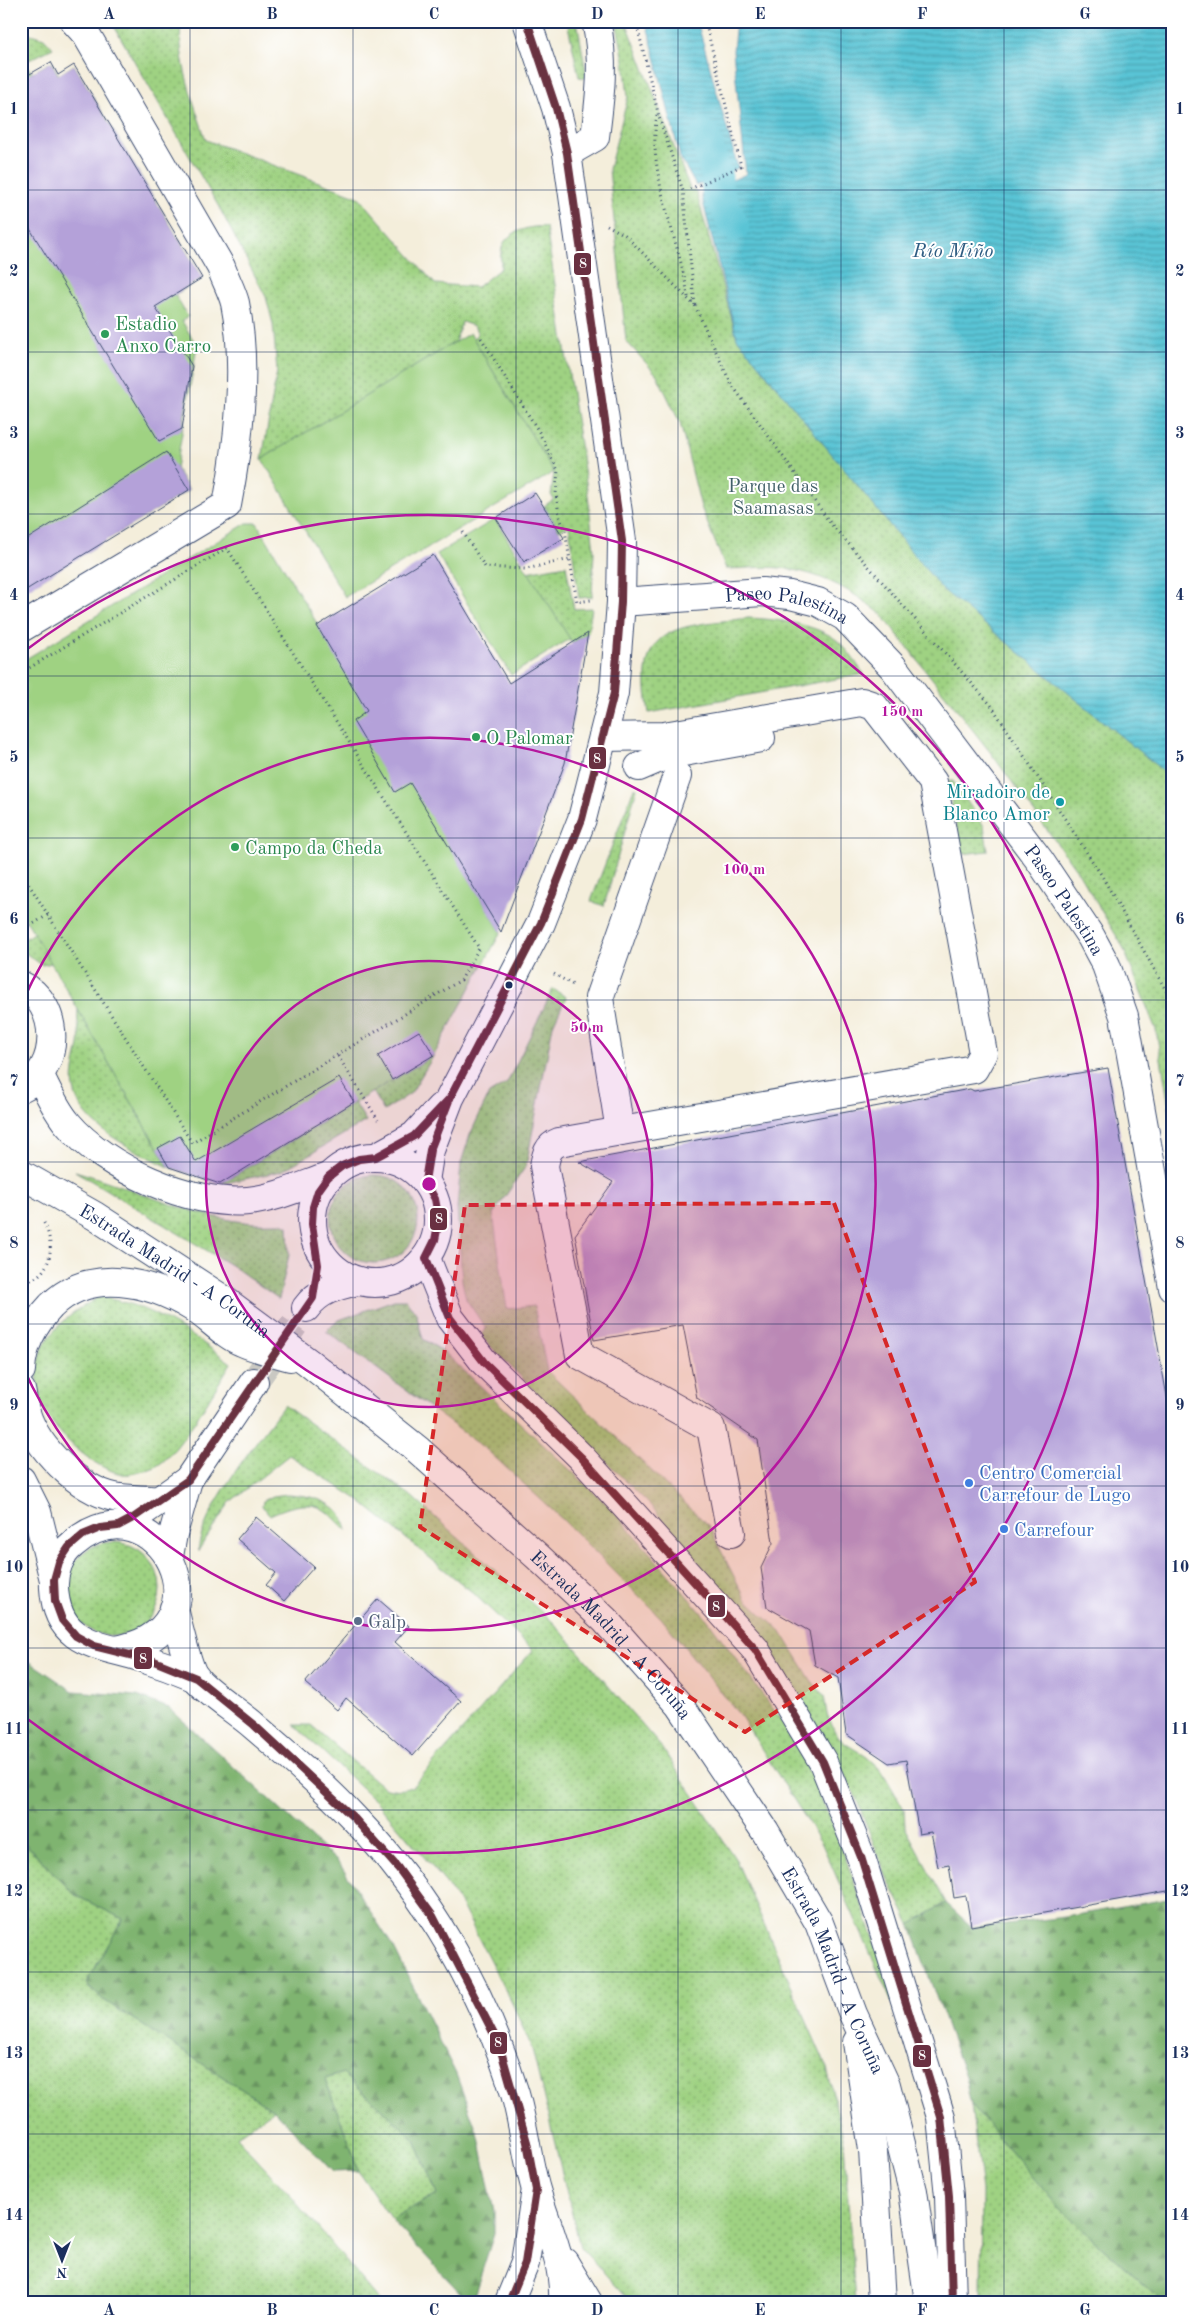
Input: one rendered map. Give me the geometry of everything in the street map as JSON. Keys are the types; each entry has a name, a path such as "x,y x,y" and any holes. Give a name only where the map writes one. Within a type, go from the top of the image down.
{"main road":[{"path":"425,1181 430,1150 450,1098 541,923 582,819 614,694 609,601 622,541 567,153 556,108 526,21"},
{"path":"548,21 556,108"},
{"path":"567,153 596,137 602,71 601,44 596,21"},
{"path":"21,628 227,505 235,462 240,411 241,366 234,302 221,267 82,26"},
{"name":"Paseo Palestina","path":"609,601 762,592 790,595 818,602 845,617 893,667 1040,861 1082,922 1106,965 1124,1016 1173,1288"},
{"path":"664,736 670,720 788,699"},
{"path":"603,737 664,736 862,702 874,706 932,782 983,1053 974,1069 620,1131 553,1144 548,1151 544,1166 580,1355 712,1428 731,1533"},
{"path":"639,767 668,755 794,732"},
{"path":"620,1131 599,998 677,776"},
{"path":"23,985 40,1001 50,1024 52,1038 49,1057 30,1081 84,1140 120,1164 148,1179 206,1199 248,1201 266,1198 328,1177"},
{"path":"376,1157 414,1136 450,1098"},
{"path":"315,1241 324,1259 339,1272 357,1281 376,1284 395,1280 412,1272 426,1258 436,1240 439,1220 435,1199 425,1181 412,1168 395,1160 376,1157 359,1159 342,1166 328,1177 318,1191 313,1207 312,1224 318,1265 310,1303 330,1287 357,1281"},
{"name":"Estrada Madrid - A Coruña","path":"21,1174 95,1216 208,1290 308,1362 418,1450 538,1557 605,1620 680,1705 765,1831 819,1922 852,2014 886,2085 913,2191 929,2302"},
{"path":"426,1258 450,1318 461,1333 484,1362 581,1457 756,1649 823,1762 861,1857 940,2117 948,2196 952,2302"},
{"path":"21,1370 28,1337 40,1318 59,1299 79,1286 98,1281 124,1282 156,1289 192,1307 241,1342 308,1362"},
{"path":"118,1526 160,1502 188,1480 254,1382"},
{"path":"21,1390 26,1413 37,1435 49,1452 72,1476 114,1497 160,1502"},
{"path":"21,1480 37,1512 54,1580 55,1600 62,1620 76,1636 94,1646 115,1650 154,1662 196,1678 254,1725 354,1818 398,1868 433,1916 468,1979 499,2044 515,2095 536,2190 559,2254 588,2302"},
{"path":"169,1556 188,1480"},
{"path":"54,1580 59,1562 69,1547 83,1535 100,1528 118,1526 138,1530 156,1541 169,1556 176,1573 178,1591 174,1608 165,1625 152,1638 134,1647 115,1650"},
{"path":"174,1608 178,1628 196,1678"},
{"path":"852,2014 873,2150 882,2302"},
{"path":"509,2302 525,2263 536,2190"},
{"path":"559,2254 563,2302"},
{"path":"525,2263 532,2302"}],"path":[{"path":"636,21 658,112 683,191 696,306 730,382 825,516 991,705 1102,876 1173,1003"},
{"path":"690,189 741,166 707,21"},
{"path":"658,112 654,131 662,193 688,298"},
{"path":"605,224 624,235 696,306"},
{"path":"481,338 539,432 558,470 556,494 577,602 609,601"},
{"path":"463,532 485,567 526,569 570,559"},
{"path":"21,673 227,548 479,948 461,980 192,1143 21,872"},
{"path":"21,931 48,915"},
{"path":"338,1056 378,1120"},
{"path":"21,1283 30,1282 42,1274 49,1261 50,1237 40,1217"},
{"path":"21,1697 26,1712 26,1751 21,1779"}],"highlighted area":[{"path":"834,1203 975,1582 745,1732 420,1527 465,1205"}],"green space":[{"path":"111,21 181,21 180,36 187,82 206,140 359,197 435,284 477,287 501,268 501,250 504,242 509,237 527,228 546,227 588,495 594,551 592,597 579,598 569,526 559,530 544,506 554,499 551,495 554,472 473,338 478,334 474,326 462,322 455,342 262,459 277,371 273,324 266,297 220,209"},
{"path":"567,21 577,21 587,78 579,77"},
{"name":"Parque das Saamasas","path":"616,21 626,21 690,189 696,191 737,338 942,589 1173,779 1173,1129 1156,1030 1123,947 1078,872 990,752 882,615 847,590 822,578 794,570 773,567 726,569 701,507 680,423 657,375 626,341 609,169 628,97 624,60"},
{"path":"21,31 44,38 53,48 25,62 21,56"},
{"name":"Estadio Anxo Carro","path":"21,56 32,73 51,62 59,75 74,65 202,278 175,295 188,317 182,321 197,346 176,468 189,490 21,592"},
{"path":"470,333 554,472 345,597 262,459"},
{"path":"495,519 570,639 511,675 437,554"},
{"name":"Campo da Cheda","path":"247,523 257,523 501,932 434,1055 220,1184 169,1167 21,911 21,662"},
{"path":"566,565 574,609 592,608 588,633 572,643 527,572"},
{"path":"748,618 785,621 824,632 843,646 864,674 649,713 646,684 647,662 654,646 665,636 680,629 699,624"},
{"path":"947,781 953,781 984,826 988,851 962,854"},
{"path":"634,788 637,788 604,906 591,901"},
{"path":"34,932 52,963 42,965 21,950 21,942"},
{"path":"553,989 566,997 553,1025 526,1166 493,1214 507,1309 534,1306 547,1371 708,1525 745,1598 782,1633 811,1680 824,1696 827,1714 835,1732 843,1742 867,1757 882,1771 904,1809 905,1827 946,1903 910,1924 887,1878 854,1793 797,1691 754,1630 652,1507 480,1336 486,1329 466,1299 462,1281 457,1208 461,1163 470,1135 489,1094 507,1083"},
{"path":"78,1010 169,1167 112,1137 87,1115 79,1103 73,1083 79,1040"},
{"path":"434,1055 411,1093 384,1111 372,1092"},
{"path":"354,1102 366,1121 282,1171 220,1184"},
{"path":"75,1171 201,1213 244,1222 282,1223 288,1226 289,1255 279,1299 234,1267"},
{"path":"365,1175 383,1175 399,1182 411,1194 418,1210 418,1228 411,1244 399,1256 383,1263 365,1263 349,1256 337,1244 330,1228 330,1210 337,1194 349,1182"},
{"path":"98,1297 117,1300 135,1306 169,1321 231,1363 185,1436 164,1460 155,1467 144,1471 122,1474 111,1471 87,1457 57,1428 40,1400 37,1375 39,1358 45,1344 55,1329 68,1317"},
{"path":"394,1300 406,1300 416,1313 423,1339 444,1352 611,1508 707,1619 779,1717 812,1776 842,1848 885,1970 900,2021 822,1844 742,1718 662,1619 563,1520 487,1450 326,1331 339,1320"},
{"path":"284,1405 410,1495 554,1623 662,1748 736,1860 827,2068 844,2142 855,2302 631,2302 580,2247 532,2049 513,2005 463,1908 446,1883 377,1802 294,1725 311,1725 383,1787 398,1790 409,1788 413,1786 533,1650 472,1592 356,1498 289,1455 230,1502 198,1551 209,1515 220,1496 246,1456"},
{"path":"287,1494 316,1498 325,1502 340,1513 345,1521 347,1531 330,1514 318,1507 311,1505 297,1506 270,1515 262,1506 263,1501 273,1496"},
{"path":"113,1542 131,1546 146,1556 156,1571 160,1589 156,1607 146,1622 131,1632 113,1636 95,1632 80,1622 70,1607 66,1589 70,1571 80,1556 95,1546"},
{"path":"21,1656 73,1691 137,1696 169,1708 339,1863 394,1948 456,2074 479,2137 494,2212 494,2234 472,2302 469,2302 391,2219 437,2194 415,2140 343,2073 325,2079 358,2171 333,2172 274,2110 102,1999 86,1983 123,1919 75,1895 21,1839 21,1779 26,1751 26,1712 21,1697"},
{"path":"21,1697 27,1727 21,1779"},
{"path":"21,1839 75,1895 123,1919 86,1984 102,1999 274,2110 236,2137 299,2205 380,2302 21,2302"},
{"path":"1173,1898 1173,2302 1164,2302 1061,2210 971,2105 965,2077 910,1924 946,1903 973,1928 1065,1917"},
{"path":"343,2073 415,2140 437,2194 391,2219 358,2171 325,2079"},
{"path":"971,2105 1061,2210 1164,2302 981,2302 982,2191"}],"water":[{"path":"646,21 697,21 738,168 696,186 680,157"},
{"name":"Río Miño","path":"736,21 1173,21 1173,779 942,589 737,338 701,194 746,174 733,51"}],"building":[{"path":"51,62 58,75 74,65 202,278 155,307 192,366 182,429 159,441 21,214 21,79"},
{"path":"166,452 189,490 21,593 21,543"},
{"path":"535,493 564,538 524,562 496,518"},
{"name":"O Palomar","path":"433,555 509,683 588,633 565,763 501,932 410,783 395,792 353,721 367,711 317,626"},
{"path":"419,1031 434,1055 392,1080 378,1056"},
{"name":"Centro Comercial Carrefour de Lugo","path":"1108,1068 1173,1430 1173,1890 971,1926 966,1896 954,1898 949,1865 938,1867 931,1832 919,1834 906,1760 889,1763 846,1734 838,1678 815,1665 809,1631 767,1607 761,1568 773,1543 758,1440 697,1398 683,1325 594,1340 575,1235 613,1182 579,1162 970,1089 974,1091"},
{"path":"339,1078 354,1102 220,1184 169,1167 158,1148 180,1136 196,1162"},
{"path":"256,1517 314,1567 284,1601 266,1585 276,1573 237,1539"},
{"path":"378,1599 409,1626 395,1642 461,1701 413,1756 346,1698 337,1710 305,1683"}],"waterway":[{"path":"705,136 717,177 717,190 734,226"}],"tunnel":[{"path":"254,1382 306,1308"}],"transit line":[{"name":"8","path":"527,21 556,108 567,153 622,541 621,602 614,693 582,819 541,923 450,1098 430,1150 425,1181 435,1199 439,1220 435,1240 426,1258 450,1318 484,1362 581,1457 755,1649 823,1762 861,1857 941,2117 949,2196 952,2302"},
{"name":"8","path":"450,1098 414,1136 376,1157 359,1159 342,1166 328,1177 318,1191 313,1207 312,1224 318,1265 313,1298 188,1480 133,1518 118,1526 100,1528 83,1535 69,1547 59,1562 54,1580 55,1601 62,1620 76,1636 94,1646 154,1661 196,1678 254,1725 354,1818 398,1868 433,1916 499,2044 527,2142 536,2190 525,2263 509,2302"}],"place":[{"name":"Estadio Anxo Carro","path":"105,334"},
{"name":"O Palomar","path":"476,737"},
{"name":"Miradoiro de Blanco Amor","path":"1060,802"},
{"name":"Campo da Cheda","path":"235,847"},
{"name":"Centro Comercial Carrefour de Lugo","path":"969,1483"},
{"name":"Carrefour","path":"1004,1529"},
{"name":"Galp","path":"358,1621"}]}
